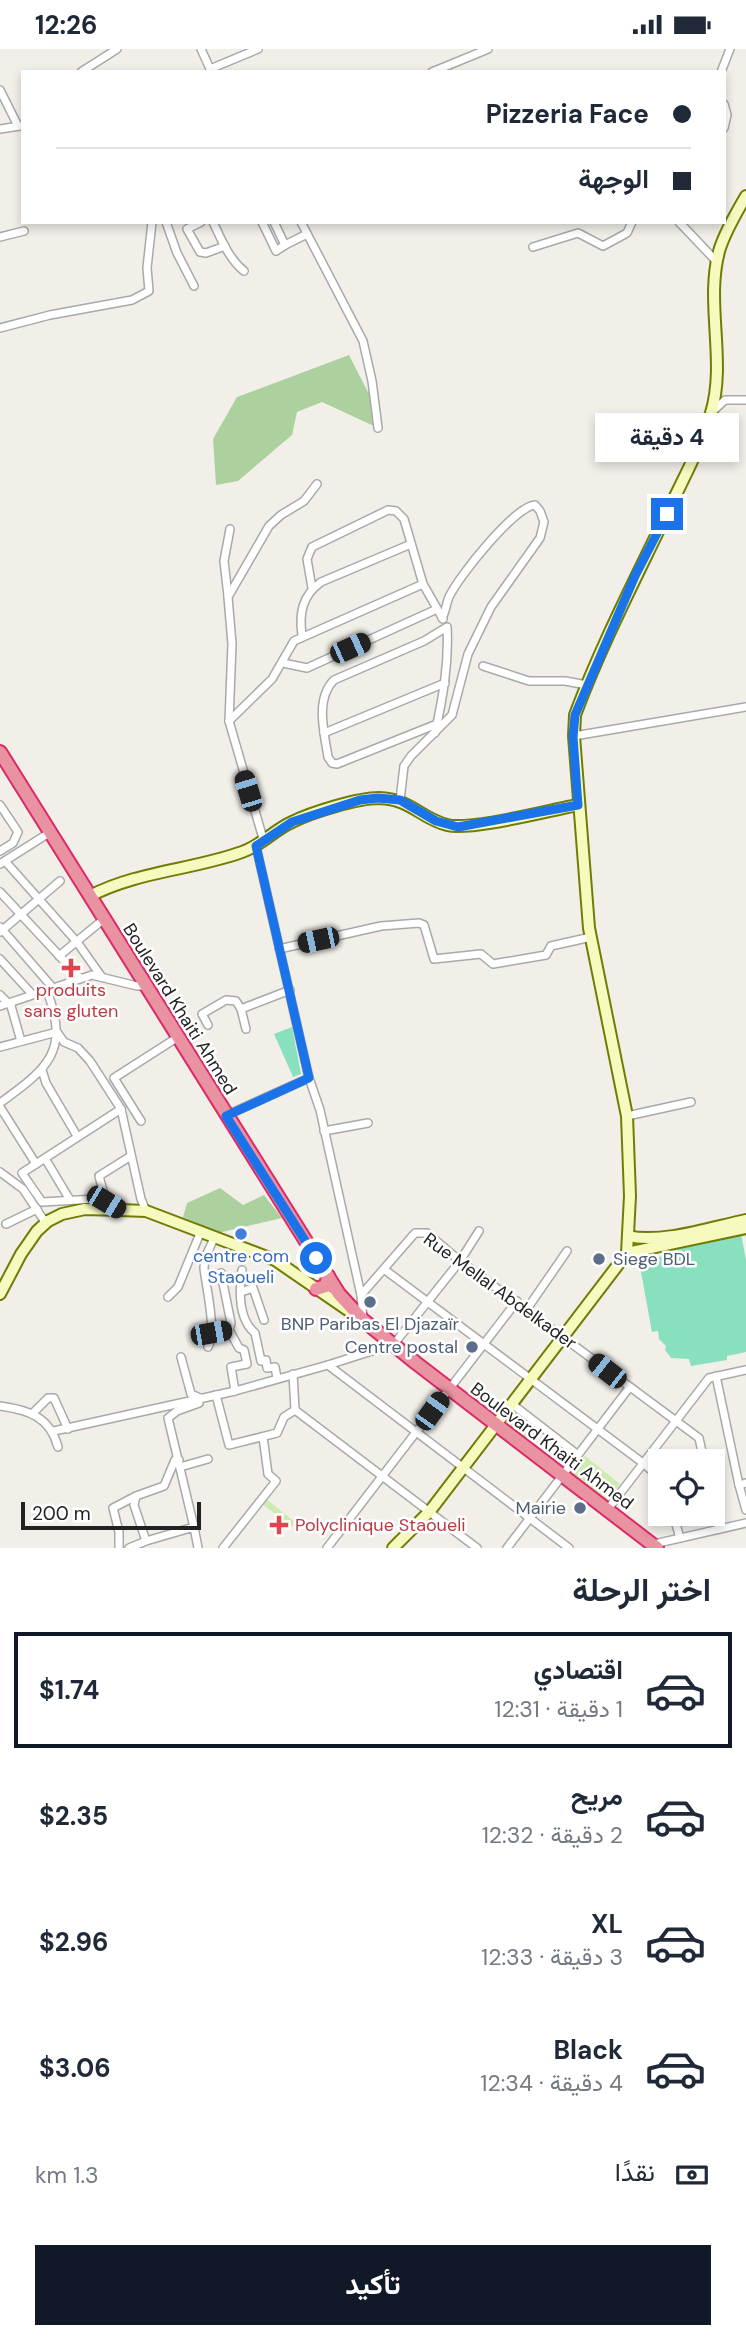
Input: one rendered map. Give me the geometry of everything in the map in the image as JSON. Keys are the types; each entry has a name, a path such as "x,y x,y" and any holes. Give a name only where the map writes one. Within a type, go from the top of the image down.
{"highway":[{"name":"Boulevard Khaiti Ahmed","path":"0,752 339,1294 363,1320 653,1546"},
{"path":"316,1289 326,1286 328,1276"}],"main road":[{"path":"393,1548 430,1511 627,1253 630,1196 627,1116 591,937 573,737 575,715 635,576 699,445 712,412 716,374 715,291 719,251 746,196"},
{"path":"90,896 118,882 241,852 260,844 292,822 360,800 400,800 436,821 458,827 578,805"},
{"path":"1,1291 21,1254 37,1231 48,1221 62,1214 85,1209 146,1211 275,1260 363,1320"},
{"path":"628,1236 641,1239 659,1238 746,1220"},
{"path":"627,1253 746,1229"}],"street":[{"path":"84,70 117,49"},
{"path":"201,49 211,70"},
{"path":"230,49 234,59"},
{"path":"221,68 258,49"},
{"path":"437,70 488,49"},
{"path":"723,70 730,49"},
{"path":"0,90 21,126 1,127"},
{"path":"0,328 50,315 132,300 149,291 147,268 152,224"},
{"path":"167,224 177,253 194,286"},
{"path":"214,224 225,246 244,271"},
{"path":"263,224 276,251 307,233"},
{"path":"275,224 285,245"},
{"path":"302,224 363,341 372,381 377,428"},
{"path":"533,247 578,233 603,246 627,233 631,224"},
{"path":"681,224 718,263"},
{"path":"186,226 202,253 225,246"},
{"path":"0,237 24,232"},
{"path":"712,412 725,400 746,400"},
{"path":"228,597 269,526 304,501 317,484"},
{"path":"400,800 404,766 452,715 468,654 491,607 540,538 544,522 535,505 527,505 509,520 485,548 449,596 442,618"},
{"path":"312,588 307,559 312,547 388,510 401,514 423,584 447,627 449,654 435,733"},
{"path":"230,529 224,561 232,644 229,721 260,844 279,949 361,1295 363,1320"},
{"path":"302,635 300,615 312,588 411,544"},
{"path":"229,721 272,679 294,641 302,635 423,584"},
{"path":"283,663 307,668 437,609"},
{"path":"437,724 337,764 329,760 324,733 323,703 329,685 334,680 424,641 447,627"},
{"path":"483,666 529,681 565,681 587,685"},
{"path":"324,733 445,683"},
{"path":"573,737 746,707"},
{"path":"0,805 18,832 13,843 0,851"},
{"path":"49,833 2,863 76,942 101,976"},
{"path":"36,1164 0,1105 42,1070 54,1049 56,1014 50,990 1,930 60,881"},
{"path":"0,892 80,978"},
{"path":"59,956 104,919"},
{"path":"279,949 381,926 419,923 424,925 434,959 481,954 493,964 546,955 551,946 591,937"},
{"path":"0,959 32,994"},
{"path":"4,1005 92,975 145,986"},
{"path":"241,1009 290,990"},
{"path":"0,995 4,1005"},
{"path":"208,1025 202,1014 226,1000 236,1002 241,1009 246,1029"},
{"path":"4,1005 11,1006 21,1041"},
{"path":"0,1047 57,1032"},
{"path":"57,1032 64,1042 78,1048 90,1061 121,1109 146,1211"},
{"path":"141,1121 114,1079 178,1037"},
{"path":"42,1070 46,1083 77,1136"},
{"path":"226,1116 309,1078"},
{"path":"627,1116 691,1102"},
{"path":"119,1210 96,1199 42,1202 22,1173 46,1160 77,1136 121,1109"},
{"path":"324,1131 368,1123"},
{"path":"106,1202 99,1176 131,1156"},
{"path":"46,1160 70,1200"},
{"path":"0,1172 23,1189 43,1219 48,1221"},
{"path":"5,1224 37,1209"},
{"path":"168,1297 178,1287 201,1231"},
{"path":"54,1431 176,1407 328,1366 394,1344 460,1261 479,1231"},
{"name":"Rue Mellal Abdelkader","path":"361,1295 415,1233 427,1233 460,1261 699,1439 701,1449"},
{"path":"208,1347 211,1333 205,1258 215,1237"},
{"path":"527,1309 567,1251"},
{"path":"385,1270 648,1467"},
{"path":"242,1271 244,1320 246,1326 255,1333 261,1361 266,1360 267,1368 275,1367 277,1378"},
{"path":"221,1273 230,1327 239,1347 244,1350 247,1364 231,1367 235,1391"},
{"path":"206,1287 224,1283"},
{"path":"241,1292 253,1288 264,1320"},
{"path":"328,1548 517,1301"},
{"path":"211,1333 244,1320"},
{"path":"181,1357 191,1394 199,1399"},
{"path":"328,1366 569,1548"},
{"path":"608,1509 709,1378 746,1370"},
{"path":"293,1374 295,1410 477,1548"},
{"path":"716,1376 743,1484 746,1510"},
{"path":"507,1548 629,1388"},
{"path":"216,1395 229,1445 277,1433 284,1417 295,1410"},
{"path":"32,1414 48,1398 54,1398 68,1429"},
{"path":"512,1404 578,1455"},
{"path":"0,1406 32,1414 54,1431 58,1447"},
{"path":"176,1407 168,1418 198,1548"},
{"path":"223,1548 276,1481 268,1474 263,1437"},
{"path":"119,1548 119,1532 113,1508 164,1486 175,1460 180,1463 208,1459"},
{"path":"136,1496 134,1505 146,1541"},
{"path":"653,1546 746,1523"},
{"path":"677,1526 680,1538"},
{"path":"129,1548 194,1527"}],"green space":[{"path":"349,355 372,400 376,427 322,402 297,412 292,435 238,481 216,485 213,439 237,397"},
{"path":"292,1027 301,1074 293,1077 274,1034"},
{"path":"220,1188 243,1205 264,1195 282,1218 218,1233 183,1217 187,1203"},
{"path":"741,1234 746,1260 746,1352 727,1356 727,1360 691,1366 689,1359 671,1358 665,1350 666,1346 659,1339 658,1331 652,1332 639,1261 674,1254 673,1248"},
{"path":"514,1410 538,1430 527,1443 504,1423"},
{"path":"585,1456 620,1484 606,1502 571,1474"},
{"path":"266,1499 295,1522 292,1527 262,1504"}],"place":[{"name":"produits sans gluten","path":"71,968"},
{"name":"centre com Staoueli","path":"241,1234"},
{"name":"Siege BDL","path":"599,1259"},
{"name":"BNP Paribas El Djazaïr","path":"370,1302"},
{"name":"Centre postal","path":"472,1347"},
{"name":"Mairie","path":"580,1508"},
{"name":"Polyclinique Staoueli","path":"279,1525"}],"route":[{"path":"316,1258 226,1116 309,1078 256,846 292,822 360,800 400,800 436,821 458,827 578,805 573,737 575,715 635,576 667,514"}]}
